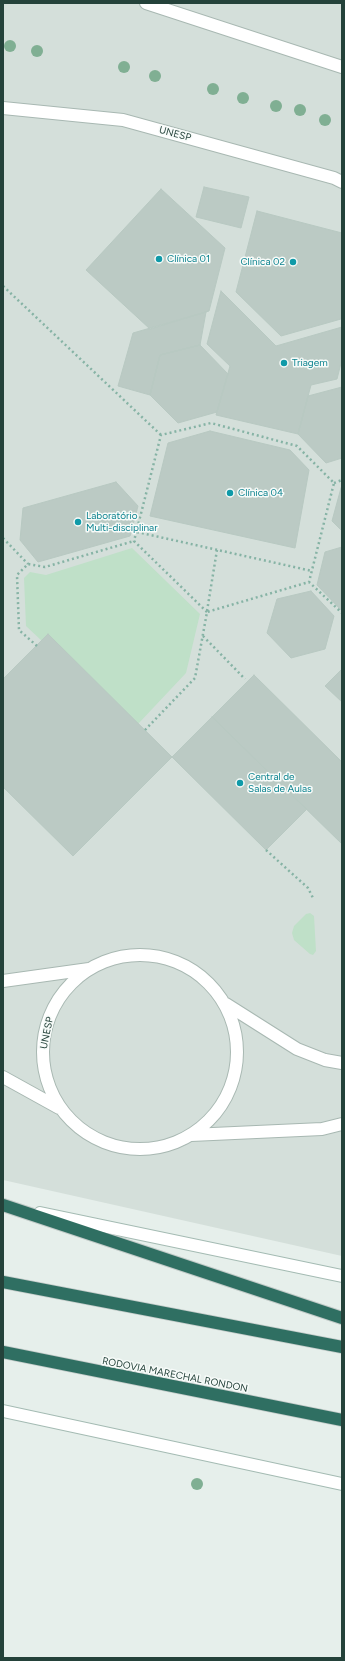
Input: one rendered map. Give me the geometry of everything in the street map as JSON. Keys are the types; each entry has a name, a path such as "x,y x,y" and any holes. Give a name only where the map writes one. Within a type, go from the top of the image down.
{"highway":[{"path":"3,1205 342,1318"},
{"path":"3,1282 342,1347"},
{"name":"RODOVIA MARECHAL RONDON","path":"3,1352 342,1420"}],"main road":[{"path":"146,3 342,68"},
{"name":"UNESP","path":"3,108 123,120 334,178 342,182"},
{"name":"UNESP","path":"3,981 89,969 121,956 156,955 189,967 210,983 226,1004 236,1032 238,1062 230,1090 214,1116 191,1135 164,1146 134,1149 106,1143 86,1133 80,1129 60,1108 46,1079 42,1048 49,1017 65,990 89,969"},
{"name":"UNESP","path":"226,1004 297,1049 325,1060 342,1063"},
{"name":"UNESP","path":"3,1077 60,1108"},
{"name":"UNESP","path":"191,1135 322,1129 342,1124"},
{"path":"3,1205 342,1276"},
{"path":"3,1411 342,1484"}],"path":[{"path":"3,286 161,435"},
{"path":"161,435 212,423 297,446 334,483"},
{"path":"134,541 161,435"},
{"path":"334,483 342,480"},
{"path":"310,582 334,483"},
{"path":"137,532 312,571"},
{"path":"3,538 28,564 45,567 134,541"},
{"path":"134,541 206,612"},
{"path":"144,730 195,678 217,550"},
{"path":"28,564 16,575 19,630 37,646"},
{"path":"206,612 310,582"},
{"path":"310,582 342,613"},
{"path":"202,636 245,679"},
{"path":"266,850 308,888 314,900"}],"shaded area":[{"path":"3,3 342,3 342,1256 3,1180"}],"green space":[{"path":"132,548 200,614 186,673 138,724 48,634 42,641 26,626 24,578 30,572 46,575"},
{"path":"310,913 314,916 316,951 313,955 294,940 292,933 294,926 306,914"}],"building":[{"path":"204,187 249,197 241,228 196,217"},
{"name":"Clínica 01","path":"161,189 225,248 209,311 150,329 86,270"},
{"name":"Clínica 02","path":"257,211 342,233 341,319 281,336 236,292"},
{"name":"Triagem","path":"221,291 276,346 342,327 342,359 337,379 311,385 298,434 216,415 230,366 207,344"},
{"path":"206,312 200,345 160,355 150,395 118,386 133,333"},
{"path":"200,345 228,374 217,412 178,423 150,395 160,355"},
{"path":"342,387 342,458 326,463 298,434 308,396"},
{"name":"Clínica 04","path":"210,431 290,450 309,470 295,548 150,516 168,443"},
{"name":"Laboratório Multi-disciplinar","path":"116,482 138,506 130,536 38,562 20,540 23,508"},
{"path":"342,488 342,531 332,521"},
{"path":"342,547 341,610 317,585 325,552"},
{"path":"311,591 334,616 325,649 291,658 267,633 277,599"},
{"path":"48,634 172,757 73,856 3,787 3,679"},
{"path":"342,669 342,702 325,686"},
{"path":"254,675 342,762 342,844 212,717"},
{"name":"Central de Salas de Aulas","path":"212,717 307,809 266,850 172,757"}],"place":[{"name":"Clínica 01","path":"159,259"},
{"name":"Clínica 02","path":"293,262"},
{"name":"Triagem","path":"284,363"},
{"name":"Clínica 04","path":"230,493"},
{"name":"Laboratório Multi-disciplinar","path":"78,522"},
{"name":"Central de Salas de Aulas","path":"240,783"}]}
